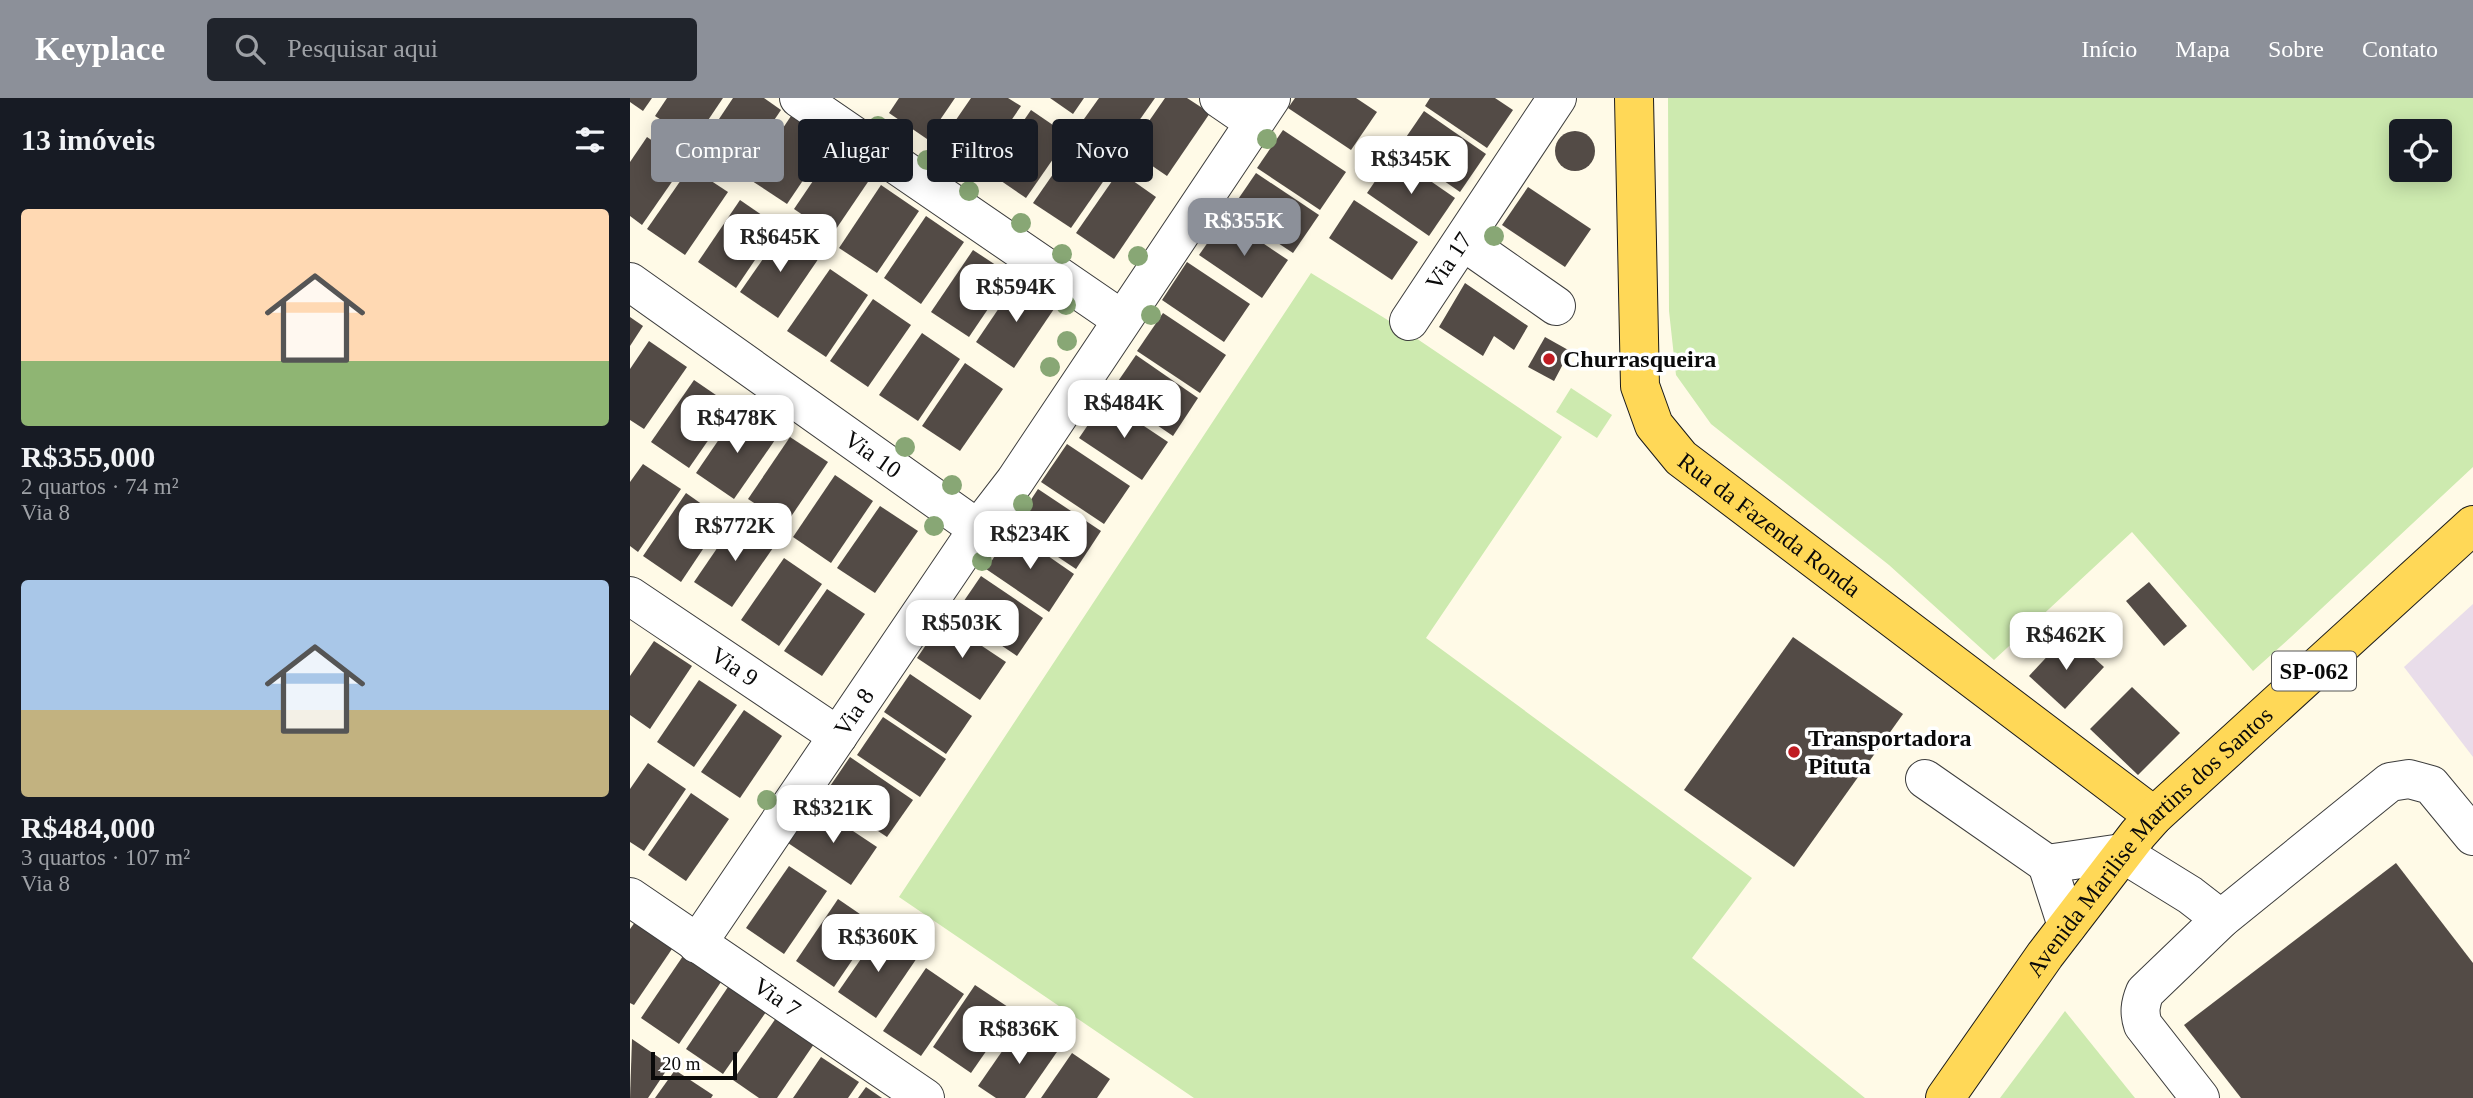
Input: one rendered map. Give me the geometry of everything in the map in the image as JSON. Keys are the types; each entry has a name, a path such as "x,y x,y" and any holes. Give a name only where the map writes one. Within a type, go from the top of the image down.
{"main road":[{"name":"Rua da Fazenda Ronda","path":"1634,98 1640,386 1654,425 1681,458 2154,816"},
{"name":"Avenida Marilise Martins dos Santos","path":"1945,1098 2067,926 2122,853 2154,816 2473,525"}],"street":[{"path":"799,98 1121,319"},
{"path":"1219,98 1262,110"},
{"name":"Via 17","path":"1409,321 1557,98"},
{"name":"Via 8","path":"697,944 978,529 1046,435 1262,110"},
{"path":"1463,241 1556,306"},
{"name":"Via 10","path":"630,282 978,529"},
{"name":"Via 9","path":"630,596 838,736"},
{"path":"1926,779 2047,863 2067,926"},
{"path":"2200,1098 2143,1025 2140,1016 2141,1003 2146,992 2221,919 2389,782 2409,779 2431,785 2473,836"},
{"path":"2047,863 2122,853 2190,895 2221,919"},
{"name":"Via 7","path":"630,897 925,1098"}],"shaded area":[{"path":"2473,604 2473,757 2404,667"}],"green space":[{"path":"1668,98 2473,98 2473,467 2253,671 2132,532 1994,660 1889,565 1711,424 1676,375 1669,311"},
{"path":"1311,273 1404,330 1562,437 1426,638 1752,878 1692,958 1865,1098 1194,1098 899,897"},
{"path":"1571,388 1612,415 1597,438 1556,412"},
{"path":"2065,1011 2135,1098 2000,1098"}],"building":[{"path":"630,98 652,98 643,111 630,102"},
{"path":"667,98 723,98 709,119 660,119 655,116"},
{"path":"733,98 764,98 781,110 775,119 719,119"},
{"path":"899,98 955,98 941,119 927,119 927,139 913,129 913,119 898,119 889,113"},
{"path":"971,98 1008,98 1021,106 1012,119 957,119"},
{"path":"1050,98 1084,98 1073,114"},
{"path":"1099,98 1155,98 1140,119 1084,119"},
{"path":"1165,98 1187,98 1210,113 1167,176 1153,166 1153,119 1150,119"},
{"path":"1295,98 1356,98 1377,112 1351,150 1288,108"},
{"path":"1430,98 1495,98 1513,110 1487,148 1425,106"},
{"path":"1031,110 1052,124 1052,161 1038,181 1038,119 1025,119"},
{"path":"1424,111 1486,154 1460,192 1398,149"},
{"path":"791,116 798,121 798,182 802,182 787,204 754,182 784,182 784,126"},
{"path":"1283,130 1346,172 1320,210 1257,168"},
{"path":"1575,131 1583,132 1589,137 1594,143 1594,159 1589,165 1583,170 1575,171 1567,170 1561,165 1556,159 1555,151 1556,143 1561,137 1567,132"},
{"path":"647,137 651,140 651,182 672,182 642,225 630,216 630,162"},
{"path":"1393,155 1455,198 1429,236 1367,193"},
{"path":"1256,173 1319,215 1293,253 1230,211"},
{"path":"1052,176 1052,182 1103,182 1071,228 1033,203"},
{"path":"680,182 713,182 728,192 685,255 647,229"},
{"path":"812,182 868,182 832,235 794,209"},
{"path":"1003,182 1037,182 1026,198"},
{"path":"1111,182 1135,182 1156,197 1114,259 1076,233"},
{"path":"881,185 919,211 877,273 839,248"},
{"path":"1528,187 1591,229 1565,267 1502,225"},
{"path":"740,200 778,226 736,288 698,262"},
{"path":"1354,200 1418,242 1392,280 1329,238"},
{"path":"926,216 964,242 921,304 884,278"},
{"path":"1225,218 1288,260 1262,298 1199,255"},
{"path":"783,230 821,255 778,318 740,292"},
{"path":"973,250 1011,275 969,337 931,312"},
{"path":"1187,262 1250,304 1224,342 1162,300"},
{"path":"830,269 868,295 826,357 787,331"},
{"path":"1018,280 1056,306 1014,368 976,342"},
{"path":"1465,283 1528,326 1514,350 1494,336 1483,356 1439,327"},
{"path":"873,299 911,325 868,387 830,361"},
{"path":"1163,313 1226,355 1200,393 1137,351"},
{"path":"630,317 643,326 630,346"},
{"path":"922,333 960,359 918,421 879,395"},
{"name":"Churrasqueira","path":"1545,337 1570,351 1554,381 1528,367"},
{"path":"649,341 687,367 644,429 630,420 630,369"},
{"path":"1136,355 1198,398 1173,436 1110,393"},
{"path":"965,363 1003,389 960,451 922,426"},
{"path":"694,380 732,406 689,468 651,442"},
{"path":"1105,400 1168,442 1142,480 1079,438"},
{"path":"739,410 777,437 734,499 696,473"},
{"path":"790,437 828,462 786,524 748,499"},
{"path":"1067,444 1130,486 1104,524 1041,482"},
{"path":"643,464 681,489 638,552 630,546 630,482"},
{"path":"835,475 873,501 831,563 793,537"},
{"path":"1038,489 1101,531 1076,569 1013,527"},
{"path":"686,493 723,519 681,582 643,556"},
{"path":"880,506 918,531 875,593 837,568"},
{"path":"737,519 775,545 732,607 694,582"},
{"path":"1012,531 1074,574 1049,612 986,569"},
{"path":"784,558 822,584 779,646 741,620"},
{"path":"981,576 1043,618 1017,656 955,614"},
{"path":"2149,582 2187,626 2164,646 2126,601"},
{"path":"827,589 865,614 822,676 784,651"},
{"path":"943,620 1006,662 980,700 917,658"},
{"path":"2068,634 2104,667 2065,709 2029,676"},
{"name":"Transportadora Pituta","path":"1793,637 1903,714 1794,867 1684,790"},
{"path":"654,641 692,666 650,729 630,715 630,676"},
{"path":"910,674 972,716 946,754 884,712"},
{"path":"699,680 737,705 694,767 657,742"},
{"path":"2132,687 2180,733 2138,775 2090,729"},
{"path":"744,710 782,736 740,798 701,772"},
{"path":"883,717 946,759 920,797 857,755"},
{"path":"850,757 913,800 887,837 824,795"},
{"path":"648,763 686,789 644,851 630,842 630,789"},
{"path":"691,793 729,819 686,881 648,855"},
{"path":"814,805 877,847 851,885 788,843"},
{"path":"2396,863 2473,963 2473,1098 2241,1098 2184,1025"},
{"path":"789,866 827,891 784,954 746,928"},
{"path":"838,899 876,925 834,987 796,961"},
{"path":"638,918 676,943 634,1005 630,1003 630,929"},
{"path":"881,930 919,955 876,1018 838,992"},
{"path":"683,956 721,982 679,1044 641,1018"},
{"path":"926,968 964,994 921,1056 883,1031"},
{"path":"975,985 1014,1011 971,1073 933,1047"},
{"path":"728,987 766,1012 723,1074 686,1049"},
{"path":"776,1018 814,1044 777,1098 759,1098 733,1080"},
{"path":"1021,1024 1059,1049 1025,1098 996,1098 978,1086"},
{"path":"632,1039 670,1065 648,1098 630,1098"},
{"path":"1072,1053 1110,1079 1097,1098 1041,1098"},
{"path":"821,1057 859,1082 848,1098 793,1098"},
{"path":"675,1070 713,1095 711,1098 655,1098"},
{"path":"866,1087 882,1098 858,1098"}],"place":[{"name":"Churrasqueira","path":"1549,359"},
{"name":"Transportadora Pituta","path":"1794,752"}]}
